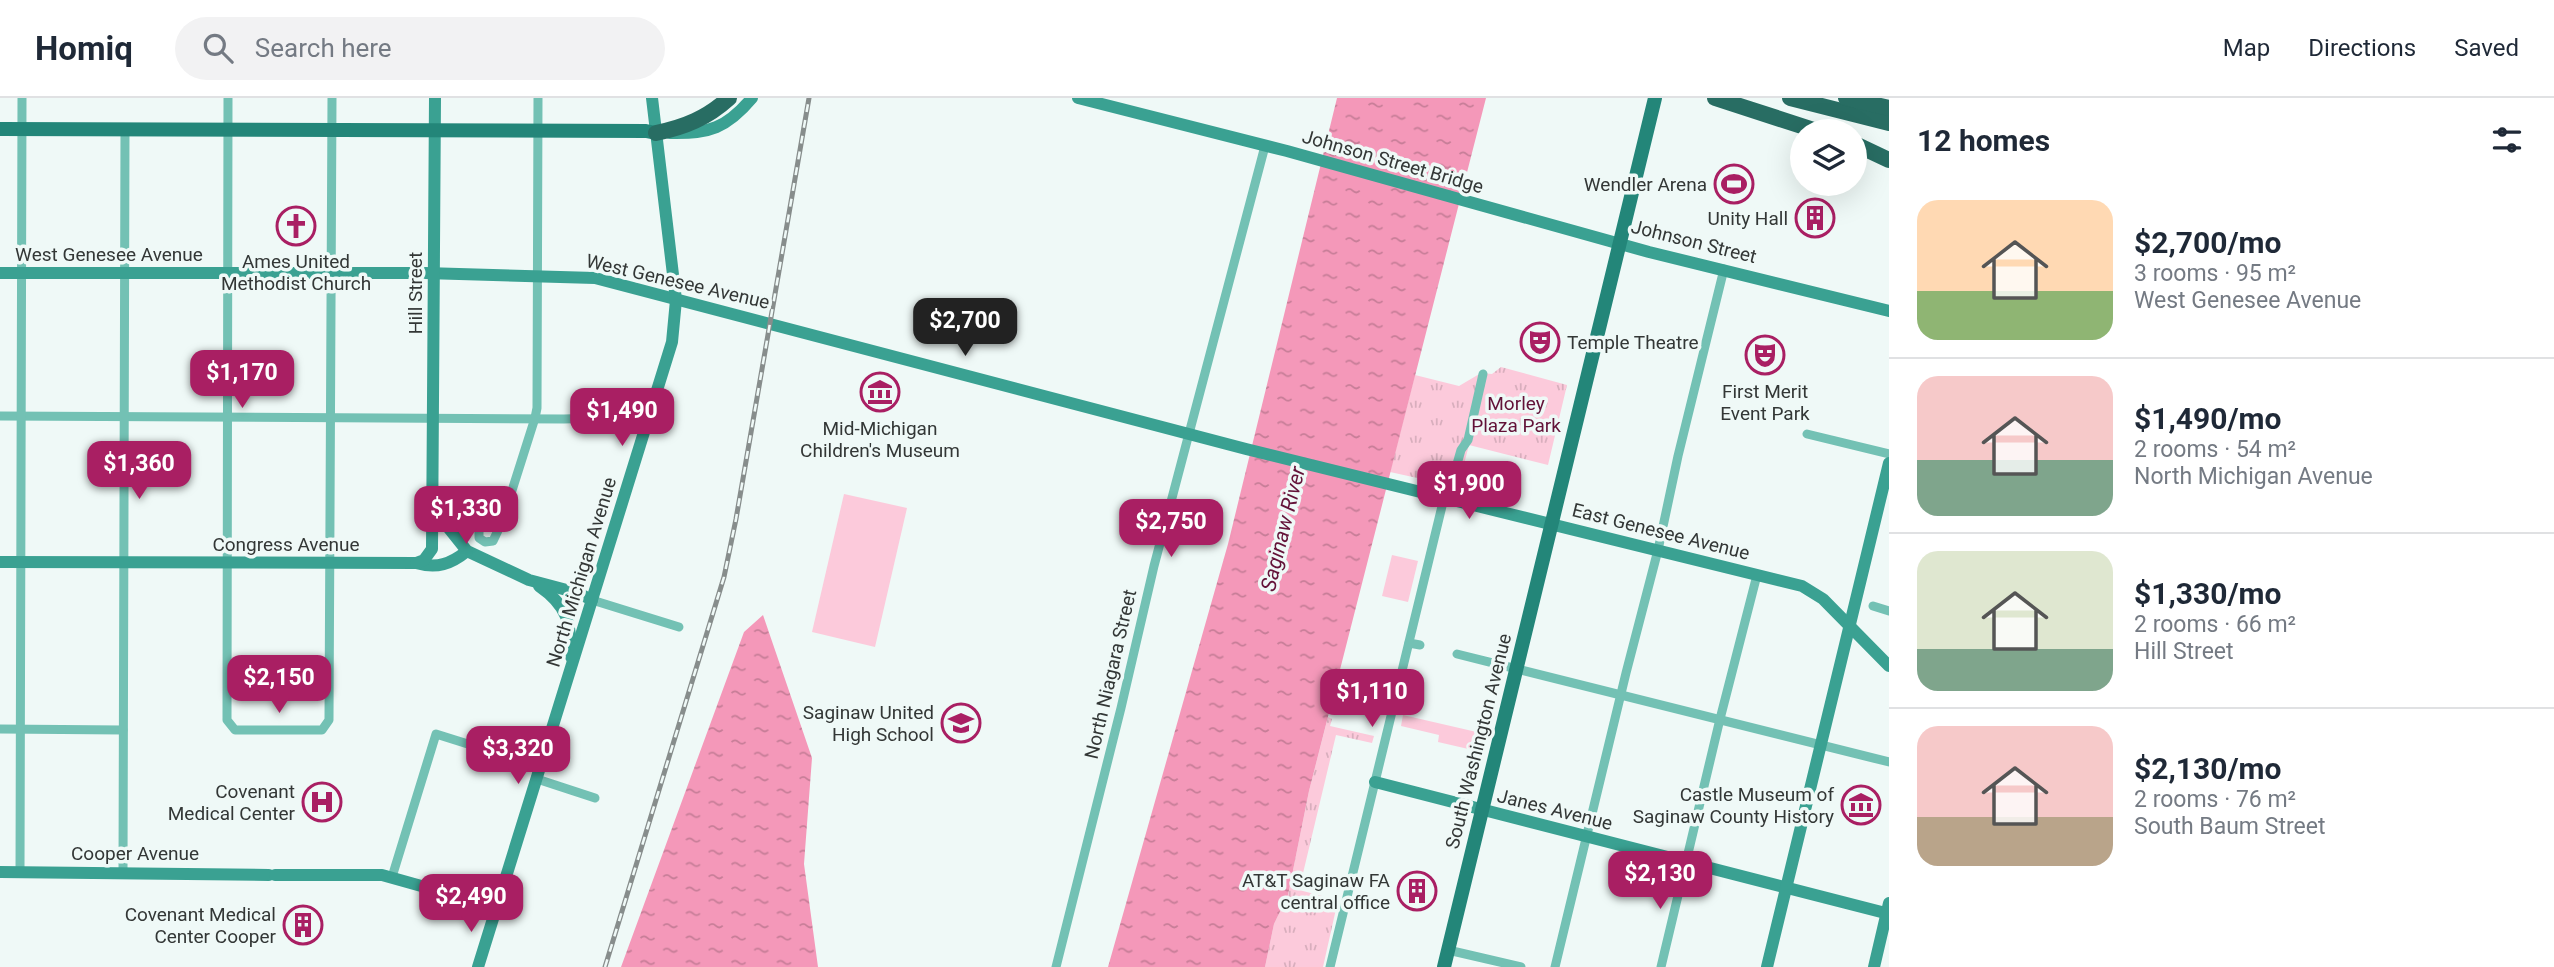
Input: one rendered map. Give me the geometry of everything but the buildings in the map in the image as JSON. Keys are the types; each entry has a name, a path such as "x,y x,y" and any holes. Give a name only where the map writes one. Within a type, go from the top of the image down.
{"highway":[{"path":"656,133 697,121 729,98"},
{"path":"1715,98 1790,122"},
{"path":"1790,98 1889,123"},
{"path":"1846,98 1889,108"},
{"path":"1867,148 1889,155"},
{"path":"1867,150 1889,160"}],"main road":[{"name":"Hill Street","path":"416,564 424,560 432,549 435,98"},
{"name":"North Michigan Avenue","path":"478,967 672,342 676,300 652,98"},
{"path":"0,129 646,131 695,134 729,122 752,98"},
{"name":"Johnson Street Bridge","path":"1078,98 1287,151 1490,208"},
{"name":"South Washington Avenue","path":"1444,967 1655,98"},
{"name":"Johnson Street","path":"1490,208 1889,310"},
{"name":"West Genesee Avenue","path":"0,273 331,273 595,278 1246,449 1396,485"},
{"path":"1767,967 1889,463"},
{"name":"East Genesee Avenue","path":"1396,485 1757,575 1811,591 1889,666"},
{"name":"Hill Street","path":"434,488 447,526 467,551"},
{"path":"467,551 529,580 549,593 563,607 571,630 571,671"},
{"name":"Congress Avenue","path":"0,562 443,566 455,562 467,551"},
{"path":"529,580 578,593 593,600"},
{"name":"Janes Avenue","path":"1375,782 1786,887 1888,910"},
{"name":"Cooper Avenue","path":"0,872 365,874 392,877 482,903 496,911"},
{"path":"1874,967 1888,910"}],"street":[{"path":"20,872 22,98"},
{"path":"228,98 227,720 235,730 322,730 329,720 332,98"},
{"path":"502,522 537,408 538,98"},
{"path":"123,873 125,129"},
{"name":"North Niagara Street","path":"1056,967 1154,566 1265,146"},
{"path":"1555,967 1724,269"},
{"path":"1330,967 1446,499 1461,450 1468,440 1483,374"},
{"path":"0,416 632,417 648,420"},
{"path":"1807,434 1889,454"},
{"path":"1661,967 1757,575"},
{"path":"593,600 679,627"},
{"path":"1873,606 1889,611"},
{"path":"1409,643 1420,645"},
{"path":"1457,654 1889,762"},
{"path":"0,729 123,730"},
{"path":"392,877 436,734 539,773 595,798"},
{"path":"1448,950 1521,967"}],"green space":[{"name":"Morley Plaza Park","path":"1501,367 1567,385 1548,465 1469,445 1458,487 1390,472 1415,375 1459,386 1481,373 1492,374"},
{"path":"844,494 907,508 875,647 812,632"},
{"path":"1392,555 1418,561 1408,602 1382,596"},
{"path":"1403,715 1481,733 1477,751 1438,742 1439,735 1401,726"},
{"path":"1328,717 1332,719 1330,726 1374,736 1372,743 1336,735 1299,890 1338,900 1323,967 1265,967 1274,924 1288,895 1309,791"}],"water":[{"name":"Saginaw River","path":"1337,98 1486,98 1309,791 1288,895 1274,924 1265,967 1108,967 1228,544"},
{"path":"763,615 812,758 804,864 818,967 621,967 744,632"}],"railway":[{"path":"605,967 724,577 809,98"}],"place":[{"name":"Wendler Arena","path":"1734,184"},
{"name":"Unity Hall","path":"1815,218"},
{"name":"Ames United Methodist Church","path":"296,226"},
{"name":"Temple Theatre","path":"1540,342"},
{"name":"First Merit Event Park","path":"1765,355"},
{"name":"Mid-Michigan Children's Museum","path":"880,392"},
{"name":"Saginaw United High School","path":"961,723"},
{"name":"Covenant Medical Center","path":"322,802"},
{"name":"Castle Museum of Saginaw County History","path":"1861,805"},
{"name":"AT&T Saginaw FA central office","path":"1417,891"},
{"name":"Covenant Medical Center Cooper","path":"303,925"}]}
